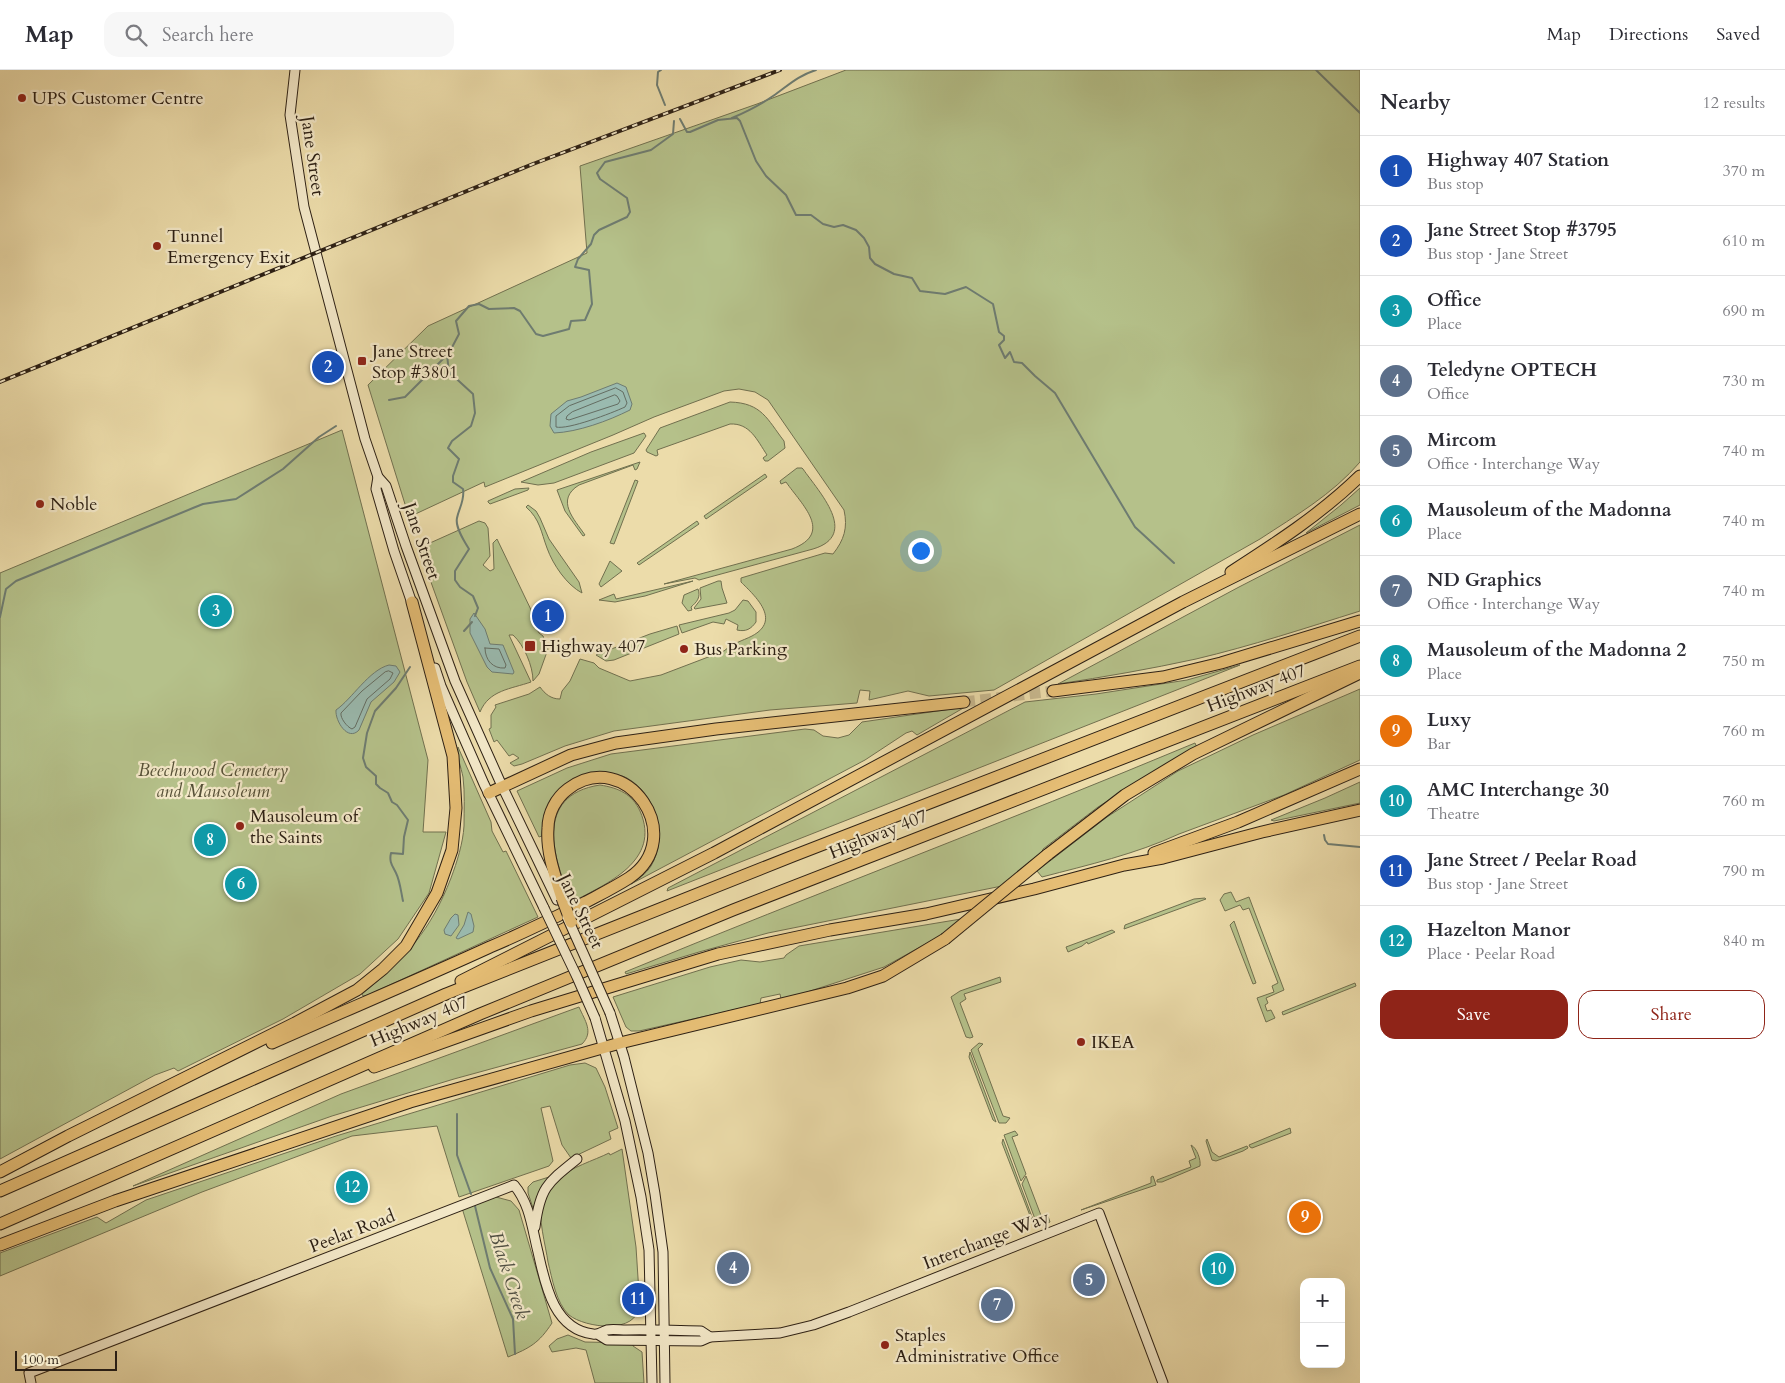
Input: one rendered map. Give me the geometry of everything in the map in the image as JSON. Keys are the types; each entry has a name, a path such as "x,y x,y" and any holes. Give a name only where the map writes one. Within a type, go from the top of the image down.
{"highway":[{"path":"1183,602 1292,533 1319,513 1360,476"},
{"path":"396,1015 714,853 1183,602 1263,564 1360,514"},
{"path":"0,1172 68,1136 296,1023 357,990 383,969 406,946 438,893 452,850 456,808 456,779 453,756 412,602"},
{"path":"1053,691 1163,677 1230,660 1360,621"},
{"name":"Highway 407","path":"0,1191 396,1015 793,856 1360,636"},
{"name":"Highway 407","path":"0,1224 480,1014 733,910 1360,666"},
{"path":"0,1245 115,1201 410,1102 604,1047 847,988 883,976 945,939 1047,855 1125,795 1193,754 1360,673"},
{"path":"489,793 571,755 616,743 716,729 964,702"},
{"path":"279,1101 531,1011 718,954 830,930 926,914 1034,890 1124,865 1238,822 1360,769"},
{"path":"176,1084 501,943 549,921 613,889 642,867 649,856 653,842 654,832 651,814 638,794 626,784 605,778 586,780 577,783 566,791 552,808 548,827 548,846 560,899 571,922"},
{"path":"1124,865 1163,858 1262,832 1360,810"}],"main road":[{"name":"Jane Street","path":"295,70 290,114 305,213 365,439 378,477 386,486 455,681 502,786 560,899"},
{"name":"Jane Street","path":"378,477 376,489 441,686 489,793 577,977 595,1018 604,1047 625,1121 641,1197 649,1250 652,1383"},
{"name":"Jane Street","path":"571,922 610,1013 620,1043 648,1153 663,1252 665,1383"},
{"path":"534,1230 544,1190 552,1179 577,1160"},
{"name":"Peelar Road","path":"31,1383 29,1373 514,1185 522,1197 534,1230 543,1273 556,1309 561,1317 576,1329 599,1335 607,1340 650,1340"},
{"name":"Interchange Way","path":"650,1340 701,1341 710,1337 780,1334 813,1325 1099,1213 1163,1383"},
{"name":"Peelar Road","path":"599,1335 607,1330 664,1331"},
{"name":"Interchange Way","path":"664,1331 702,1331 710,1337"}],"green space":[{"path":"846,70 1360,70 1360,462 1326,494 1260,539 994,690 929,696 908,691 869,700 870,691 860,690 857,703 770,710 614,731 565,746 514,766 510,763 519,758 513,754 509,756 497,740 494,742 489,729 491,728 491,715 496,707 495,705 529,694 540,687 548,696 560,699 562,691 570,681 580,659 594,663 599,668 630,681 661,675 724,651 752,636 761,630 765,623 765,616 759,601 741,582 741,578 825,553 833,554 840,544 844,533 846,522 844,510 768,400 755,392 739,389 724,391 654,417 485,487 484,482 409,517 368,385 428,326 587,253 580,166 757,104"},
{"path":"730,402 750,405 763,414 784,441 785,448 768,461 765,461 763,458 767,455 752,433 743,426 730,424 657,450 658,455 656,456 647,452 646,450 660,428"},
{"name":"Beechwood Cemetery and Mausoleum","path":"342,430 428,760 423,832 446,832 429,893 398,939 360,974 283,1019 178,1071 174,1068 155,1075 0,1159 0,573"},
{"path":"644,433 646,436 634,453 554,483 538,485 521,482 591,452"},
{"path":"640,462 635,470 633,465 579,485 572,491 567,503 572,516 585,535 583,536 565,511 557,490"},
{"path":"797,468 803,469 832,512 835,524 834,534 827,542 813,549 699,580 695,578 664,584 792,549 804,542 811,535 813,527 811,518 786,482 781,484 780,481"},
{"path":"765,474 767,477 706,519 704,516"},
{"path":"635,480 638,481 614,544 610,543"},
{"path":"529,488 490,504 488,502 515,489"},
{"path":"1360,488 1360,505 1306,533 1341,505"},
{"path":"528,505 536,511 549,539 579,582 582,593 566,580 557,568 540,526 526,507"},
{"path":"479,521 485,523 488,528 490,556 483,565 490,571 494,569 493,543 497,539 534,616 531,618 539,633 543,636 548,649 539,674 533,681 530,662 524,650 513,635 509,635 531,682 501,691 489,699 480,712 467,682 423,560 424,550 430,543"},
{"path":"697,521 699,524 639,565 637,563"},
{"path":"1360,525 1360,611 1258,643 1196,659 1058,684 1239,587"},
{"path":"610,561 622,571 601,587 599,584"},
{"path":"693,581 645,596 615,602 599,600 614,594 616,599"},
{"path":"721,581 727,603 695,609 701,599 700,588"},
{"path":"698,589 698,599 691,607 692,610 688,611 682,603 684,595"},
{"path":"743,600 748,601 756,612 756,622 748,629 743,631 737,630 738,625 726,619 724,624 713,622 682,633 679,625 729,613 735,610"},
{"path":"677,626 679,634 614,660 606,661 596,655 650,634"},
{"path":"1240,665 667,891 668,888 1025,702 1096,694 1187,680"},
{"path":"1360,689 1360,760 1284,795 1112,859 1042,877 1037,871 1107,817 1178,771 1253,735"},
{"path":"965,707 917,735 912,731 906,733 865,760 631,884 651,866 659,842 657,818 646,795 637,785 627,778 614,775 584,777 571,781 556,796 545,819 542,836 539,837 517,791 567,768 611,754 805,729 814,730 823,736 838,738 849,735 862,722"},
{"path":"1195,743 1198,750 1149,775 1098,807 1043,849 1042,853 1002,886 768,933 626,974 625,972 1053,801"},
{"path":"458,747 491,822 492,831 503,852 506,851 538,917 363,996 362,994 404,956 415,942 435,913 451,878 464,826 464,783"},
{"path":"1360,782 1360,803 1274,821 1271,820 1325,798"},
{"path":"600,785 624,793 637,805 645,829 643,844 637,857 627,869 600,887 572,902 559,867 555,849 554,831 557,815 565,801 579,791"},
{"path":"1231,892 1236,902 1249,897 1284,990 1266,998 1268,1003 1265,1005 1267,1011 1271,1010 1275,1018 1266,1022 1257,998 1274,992 1272,986 1278,983 1249,908 1243,910 1240,905 1225,911 1220,900 1224,894"},
{"path":"1205,898 1124,929 1125,925 1194,899"},
{"path":"961,919 940,936 884,967 801,994 781,999 780,994 761,998 760,1004 639,1031 631,1031 626,1027 613,997 710,967 741,960 760,962 784,958 799,946"},
{"path":"1234,921 1256,983 1253,984 1230,925"},
{"path":"1112,930 1115,932 1088,944 1087,942 1068,952 1066,947"},
{"path":"1000,977 1001,982 964,994 966,999 960,1003 973,1037 966,1037 951,997 960,991"},
{"path":"1355,983 1356,986 1283,1015 1282,1012"},
{"path":"579,1007 588,1031 586,1040 582,1044 454,1079 332,1116 133,1186 341,1094"},
{"path":"979,1043 983,1044 978,1049 1003,1116 1010,1118 1006,1123 999,1123 971,1050"},
{"path":"970,1052 996,1122 993,1120 969,1057"},
{"path":"585,1063 596,1068 605,1087 618,1128 609,1132 611,1139 571,1158 562,1145 550,1106 541,1108 553,1161 549,1166 459,1197 437,1126 352,1136 202,1192 0,1276 0,1253 97,1217 106,1223 146,1200 336,1136 570,1065"},
{"path":"1290,1128 1291,1133 1252,1148 1249,1145"},
{"path":"1015,1131 1018,1135 1012,1137 1026,1174 1021,1181 1004,1135"},
{"path":"1003,1139 1035,1225 1034,1226 1002,1143"},
{"path":"1207,1139 1212,1152 1219,1157 1247,1146 1248,1148 1216,1161 1212,1160"},
{"path":"1191,1145 1198,1154 1200,1166 1162,1182 1157,1182 1157,1180 1191,1167 1189,1161 1196,1158"},
{"path":"622,1149 636,1247 639,1293 637,1293 637,1304 639,1305 636,1315 630,1321 621,1325 598,1325 577,1320 569,1315 561,1304 555,1290 548,1262 541,1222 541,1207 543,1199 563,1175 582,1164"},
{"path":"1026,1176 1042,1218 1048,1216 1050,1222 1038,1227 1022,1184"},
{"path":"1153,1176 1156,1185 1081,1210 1151,1183 1151,1177"},
{"path":"549,1177 541,1189 533,1208 528,1187 533,1182"},
{"path":"496,1197 511,1201 519,1210 552,1323 533,1344 508,1357 462,1208"},
{"path":"568,1335 585,1342 633,1343 633,1346 642,1352 644,1383 595,1383 586,1350 576,1348 552,1352 549,1346 557,1339"}],"water":[{"path":"617,383 626,387 632,404 630,410 593,425 573,431 554,433 550,426 551,414 567,401"},
{"path":"474,613 485,629 490,644 503,645 514,672 513,674 492,672 487,667 470,633 470,619"},
{"path":"389,665 396,666 400,672 394,682 371,702 359,730 355,733 347,732 340,724 336,710 375,673"},
{"path":"468,912 471,914 474,926 473,932 458,939 456,938 464,925"},
{"path":"455,914 458,915 459,925 451,936 445,934 444,930"}],"waterway":[{"name":"Black Creek","path":"661,70 658,72 657,85 665,105"},
{"path":"732,118 773,96 798,78 816,70"},
{"path":"1316,70 1360,113"},
{"path":"680,119 687,132 690,132 718,120 737,118 740,121 756,161 766,176 786,195 796,215 811,215 823,224 834,227 843,225 856,230 864,238 869,247 870,258 875,264 894,274 912,278 920,291 945,294 966,287 993,304 999,332 1004,336 1004,340 999,345 1005,358 1010,352 1014,362 1022,363 1055,393 1135,527 1174,563"},
{"name":"Black Creek","path":"389,400 405,397 449,353 459,334 456,321 469,306 479,304 489,309 514,308 520,311 536,334 543,336 569,329 571,321 585,320 592,304 589,270 575,267 578,259 591,244 594,235 599,230 627,217 630,212 627,198 600,179 597,173 605,162 651,150 673,134 674,121"},
{"name":"Black Creek","path":"447,355 449,372 473,394 475,413 471,426 452,441 448,448 459,459 453,476 453,482 463,489 463,500 458,514 457,526 469,549 455,571 455,580 460,587 473,596 478,608 475,616"},
{"path":"0,617 6,589 16,581 203,504 236,499 283,469 319,437 336,426"},
{"name":"Black Creek","path":"464,631 472,622"},
{"name":"Black Creek","path":"403,901 390,856 391,853 403,854 408,820 397,805 392,802 388,793 376,784 376,776 366,767 363,758 367,733 375,711 396,688 410,667"},
{"path":"1324,835 1328,844 1360,847"},
{"name":"Black Creek","path":"457,1114 457,1155 471,1194"},
{"name":"Black Creek","path":"475,1206 490,1268 513,1319 515,1354"}],"tunnel":[{"path":"964,702 1053,691"}],"railway":[{"path":"0,382 533,164 780,70"}],"place":[{"name":"UPS Customer Centre","path":"22,98"},
{"name":"Tunnel Emergency Exit","path":"157,246"},
{"name":"Jane Street Stop #3801","path":"362,361"},
{"name":"Jane Street Stop #3795","path":"328,367"},
{"name":"Noble","path":"40,504"},
{"name":"Office","path":"216,611"},
{"name":"Highway 407 Station","path":"548,616"},
{"name":"Highway 407","path":"530,646"},
{"name":"Bus Parking","path":"684,649"},
{"name":"Mausoleum of the Saints","path":"240,826"},
{"name":"Mausoleum of the Madonna 2","path":"210,840"},
{"name":"Mausoleum of the Madonna","path":"241,884"},
{"name":"IKEA","path":"1081,1042"},
{"name":"Hazelton Manor","path":"352,1187"},
{"name":"Luxy","path":"1305,1217"},
{"name":"Teledyne OPTECH","path":"733,1268"},
{"name":"AMC Interchange 30","path":"1218,1269"},
{"name":"Mircom","path":"1089,1280"},
{"name":"Jane Street / Peelar Road","path":"638,1299"},
{"name":"ND Graphics","path":"997,1305"},
{"name":"Staples Administrative Office","path":"885,1345"}]}
